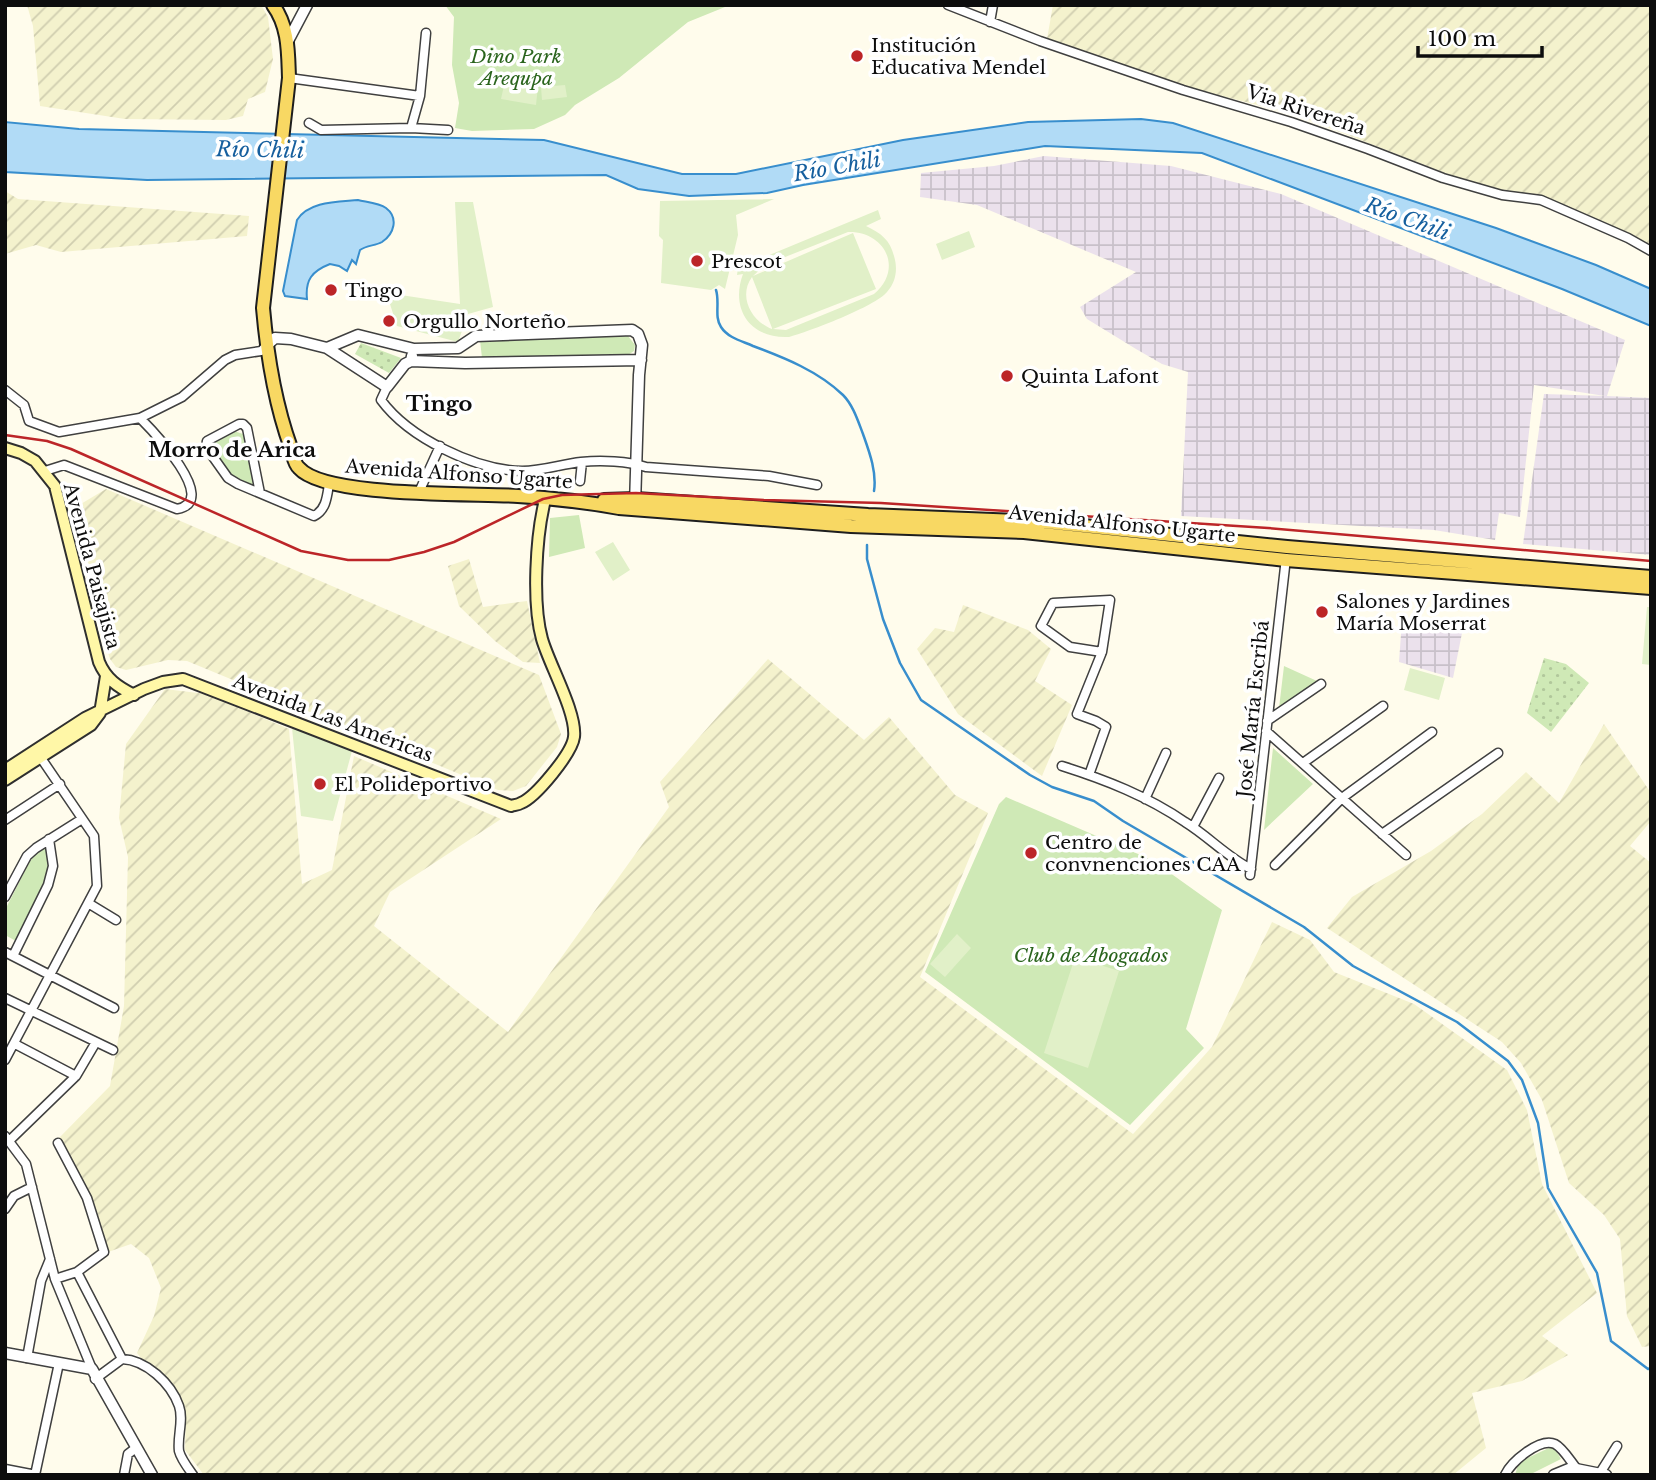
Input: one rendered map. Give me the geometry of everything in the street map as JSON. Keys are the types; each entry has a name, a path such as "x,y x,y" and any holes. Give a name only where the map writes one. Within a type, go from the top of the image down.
{"main road":[{"name":"Avenida Alfonso Ugarte","path":"274,5 288,41 289,78 282,120 263,308 266,346 286,435 298,467 313,478 329,484 419,492 873,521 1045,522 1287,553 1651,588"},
{"name":"Avenida Paisajista","path":"5,448 28,457 45,471 55,486 99,662 106,676 118,687 134,695"},
{"name":"Avenida Las Américas","path":"5,770 86,719 163,682 183,679 511,806 522,803 532,796 565,756 574,737 571,717 542,638 537,603 539,530 545,499"},
{"name":"Avenida Alfonso Ugarte","path":"1287,553 1651,578"},
{"name":"Avenida Paisajista","path":"100,713 106,676"},
{"name":"Avenida Las Américas","path":"5,780 92,725 100,713"}],"street":[{"path":"288,41 307,5"},
{"name":"Via Rivereña","path":"948,5 1182,90 1291,122 1475,189 1541,200 1628,238 1651,251"},
{"path":"990,22 993,5"},
{"path":"411,128 420,96 426,33"},
{"path":"289,78 420,96"},
{"path":"309,123 321,130 448,130"},
{"path":"327,348 358,335 414,349 458,348 476,336 617,328 632,330 638,334 642,345 635,504"},
{"path":"5,390 24,405 29,421 59,432 140,418 182,397 225,359 261,351 275,338 327,348 387,387"},
{"path":"462,345 465,363"},
{"path":"411,361 414,349"},
{"path":"641,360 465,363 411,361 405,364 387,387 381,400 403,425 475,463 497,468 524,471 582,462 637,464 646,467 769,476 817,485"},
{"path":"45,471 64,465 177,509 185,507 190,502 191,493 184,474 165,445 140,418"},
{"path":"260,493 247,428 243,424 207,441 206,447 228,478 260,493 313,516 324,507 329,484"},
{"path":"419,492 440,446"},
{"path":"580,481 582,462"},
{"name":"José María Escribá","path":"1193,827 1250,872 1287,553"},
{"path":"1089,775 1106,727 1077,714 1102,652 1110,600 1054,603 1041,626 1070,647 1102,652"},
{"path":"1268,721 1321,684"},
{"path":"1303,764 1384,706"},
{"path":"1266,731 1406,855"},
{"path":"1275,865 1342,798 1432,732"},
{"path":"1145,799 1166,753"},
{"path":"1382,834 1498,753"},
{"path":"5,1060 97,886 97,857 93,836 41,758"},
{"path":"1062,766 1118,785 1193,827 1219,778"},
{"path":"5,820 60,784"},
{"path":"5,897 27,856 48,839 82,819"},
{"path":"48,839 53,866 48,885 9,954 114,1008"},
{"path":"88,903 116,920"},
{"path":"5,998 113,1050"},
{"path":"96,1042 76,1076 7,1139 26,1164 55,1279 94,1374 152,1475"},
{"path":"15,1044 76,1076"},
{"path":"55,1279 77,1272 104,1252 87,1198 58,1143"},
{"path":"5,1209 14,1196 32,1187"},
{"path":"27,1358 41,1281 50,1259"},
{"path":"77,1272 122,1359"},
{"path":"5,1353 59,1363 94,1374 122,1359 146,1367 170,1390 179,1407 179,1453 193,1475"},
{"path":"5,1469 35,1475 59,1363"},
{"path":"1506,1475 1517,1457 1547,1442 1556,1444 1577,1469"},
{"path":"1555,1475 1571,1468 1603,1474 1617,1446"},
{"path":"124,1475 128,1454 136,1448"}],"shaded area":[{"path":"27,5 261,5 268,17 273,59 265,92 248,99 243,116 226,120 125,119 40,106 33,26"},
{"path":"1053,5 1651,5 1651,246 1629,234 1546,203 1458,178 1294,114 1181,86 1047,39"},
{"path":"1044,156 1171,166 1281,194 1625,340 1607,396 1651,398 1651,555 1523,544 1544,394 1605,396 1534,385 1520,517 1499,513 1495,540 1434,530 1181,516 1188,372 1162,364 1136,349 1087,319 1080,307 1136,272 977,205 920,197 921,173 994,166"},
{"path":"5,191 18,199 249,216 247,236 61,252 36,245 5,254"},
{"path":"106,489 539,675 561,734 557,747 526,786 513,791 498,790 187,661 168,660 126,670 116,667 110,659 100,628 69,511"},
{"path":"469,559 483,607 527,601 540,663 523,662 495,641 459,606 448,566"},
{"path":"963,605 1028,630 1051,649 1035,681 1072,705 1042,776 958,714 917,649 935,628 954,632"},
{"path":"1402,620 1464,623 1453,678 1399,662"},
{"path":"768,659 864,740 889,717 955,795 988,813 920,977 1133,1134 1212,1047 1272,922 1310,940 1334,972 1414,1004 1507,1070 1527,1110 1542,1184 1597,1293 1542,1336 1568,1355 1522,1381 1472,1393 1486,1448 1453,1475 204,1475 185,1450 186,1413 137,1353 154,1316 161,1288 149,1258 131,1244 108,1252 91,1195 59,1138 110,1086 124,1006 128,857 119,818 126,744 165,689 206,694 289,729 302,884 332,870 354,756 501,819 390,892 374,926 508,1032 669,807 660,782"},
{"path":"1604,724 1651,793 1651,821 1630,846 1651,863 1651,1346 1642,1347 1627,1316 1620,1239 1604,1215 1569,1183 1542,1100 1521,1063 1502,1042 1327,928 1352,897 1431,851 1482,814 1526,772 1559,803"}],"green space":[{"name":"Dino Park Arequpa","path":"445,5 726,5 688,22 619,78 575,105 565,115 534,129 472,131 455,128 459,103 452,65 454,17"},
{"path":"505,81 538,86 536,105 501,99"},
{"path":"565,85 567,97 542,100 541,87"},
{"name":"Prescot","path":"774,199 736,215 738,235 725,289 719,285 711,290 661,283 663,240 659,236 660,201"},
{"path":"455,202 473,202 493,307 468,314 458,342 397,326 389,301 394,294 460,304"},
{"path":"878,210 881,219 866,226 887,241 894,256 896,270 892,284 880,298 841,318 789,337 764,333 746,319 739,299 743,274 737,275 738,268","holes":["848,232 861,233 872,238 886,253 888,274 883,284 874,294 786,330 773,329 876,289 853,233 753,276 765,265","752,277 772,328 772,329 758,320 749,307 746,292"]},
{"path":"969,231 975,247 942,260 936,244"},
{"path":"628,336 635,345 634,351 628,355 482,358 480,340"},
{"path":"361,343 401,358 389,373 355,354"},
{"path":"234,431 243,434 255,485 251,486 231,474 217,457 214,442"},
{"path":"579,515 585,548 549,557 550,518"},
{"path":"613,542 630,570 613,581 595,552"},
{"path":"1647,607 1651,607 1651,665 1642,664"},
{"path":"1544,658 1566,664 1589,683 1551,732 1527,713"},
{"path":"1284,666 1317,681 1279,708"},
{"path":"1410,668 1445,678 1439,700 1404,690"},
{"name":"El Polideportivo","path":"292,728 352,751 333,821 301,816"},
{"path":"1273,748 1313,784 1264,830"},
{"name":"Club de Abogados","path":"1006,797 1152,860 1222,910 1186,1029 1204,1048 1130,1125 925,972 999,804"},
{"path":"48,844 51,866 16,941 5,935 5,910 32,857"},
{"path":"957,934 971,948 945,977 930,964"},
{"path":"1075,957 1119,971 1088,1068 1044,1053"},
{"path":"1553,1446 1561,1459 1529,1475 1515,1475 1519,1462"}],"water":[{"name":"Río Chili","path":"1141,119 1173,123 1496,228 1596,265 1651,289 1651,326 1562,289 1202,153 1045,146 767,193 689,196 638,189 606,175 147,180 5,172 5,122 79,129 544,140 682,174 736,174 903,140 1028,122"},
{"path":"358,200 380,205 390,212 394,221 390,235 382,242 360,250 356,264 352,260 347,271 330,264 319,270 309,281 307,299 285,296 283,291 297,220 316,206"}],"waterway":[{"path":"716,290 719,323 727,334 812,372 847,399 870,454 874,491"},
{"path":"867,545 867,559 883,619 900,663 921,700 1030,775 1052,787 1094,801 1123,821 1304,927 1353,966 1457,1022 1508,1061 1522,1080 1538,1123 1548,1188 1597,1273 1611,1341 1648,1369 1651,1368"}],"railway":[{"path":"5,435 47,441 71,449 301,551 348,560 389,560 424,552 454,542 543,499 562,495 636,493 881,503 1268,528 1651,561"}],"place":[{"name":"Institución Educativa Mendel","path":"857,56"},
{"name":"Prescot","path":"697,261"},
{"name":"Tingo","path":"331,290"},
{"name":"Orgullo Norteño","path":"389,321"},
{"name":"Quinta Lafont","path":"1007,376"},
{"name":"Salones y Jardines María Moserrat","path":"1322,612"},
{"name":"El Polideportivo","path":"320,784"},
{"name":"Centro de convnenciones CAA","path":"1031,853"}],"district":[{"name":"Tingo","path":"439,404"},
{"name":"Morro de Arica","path":"232,450"}]}
